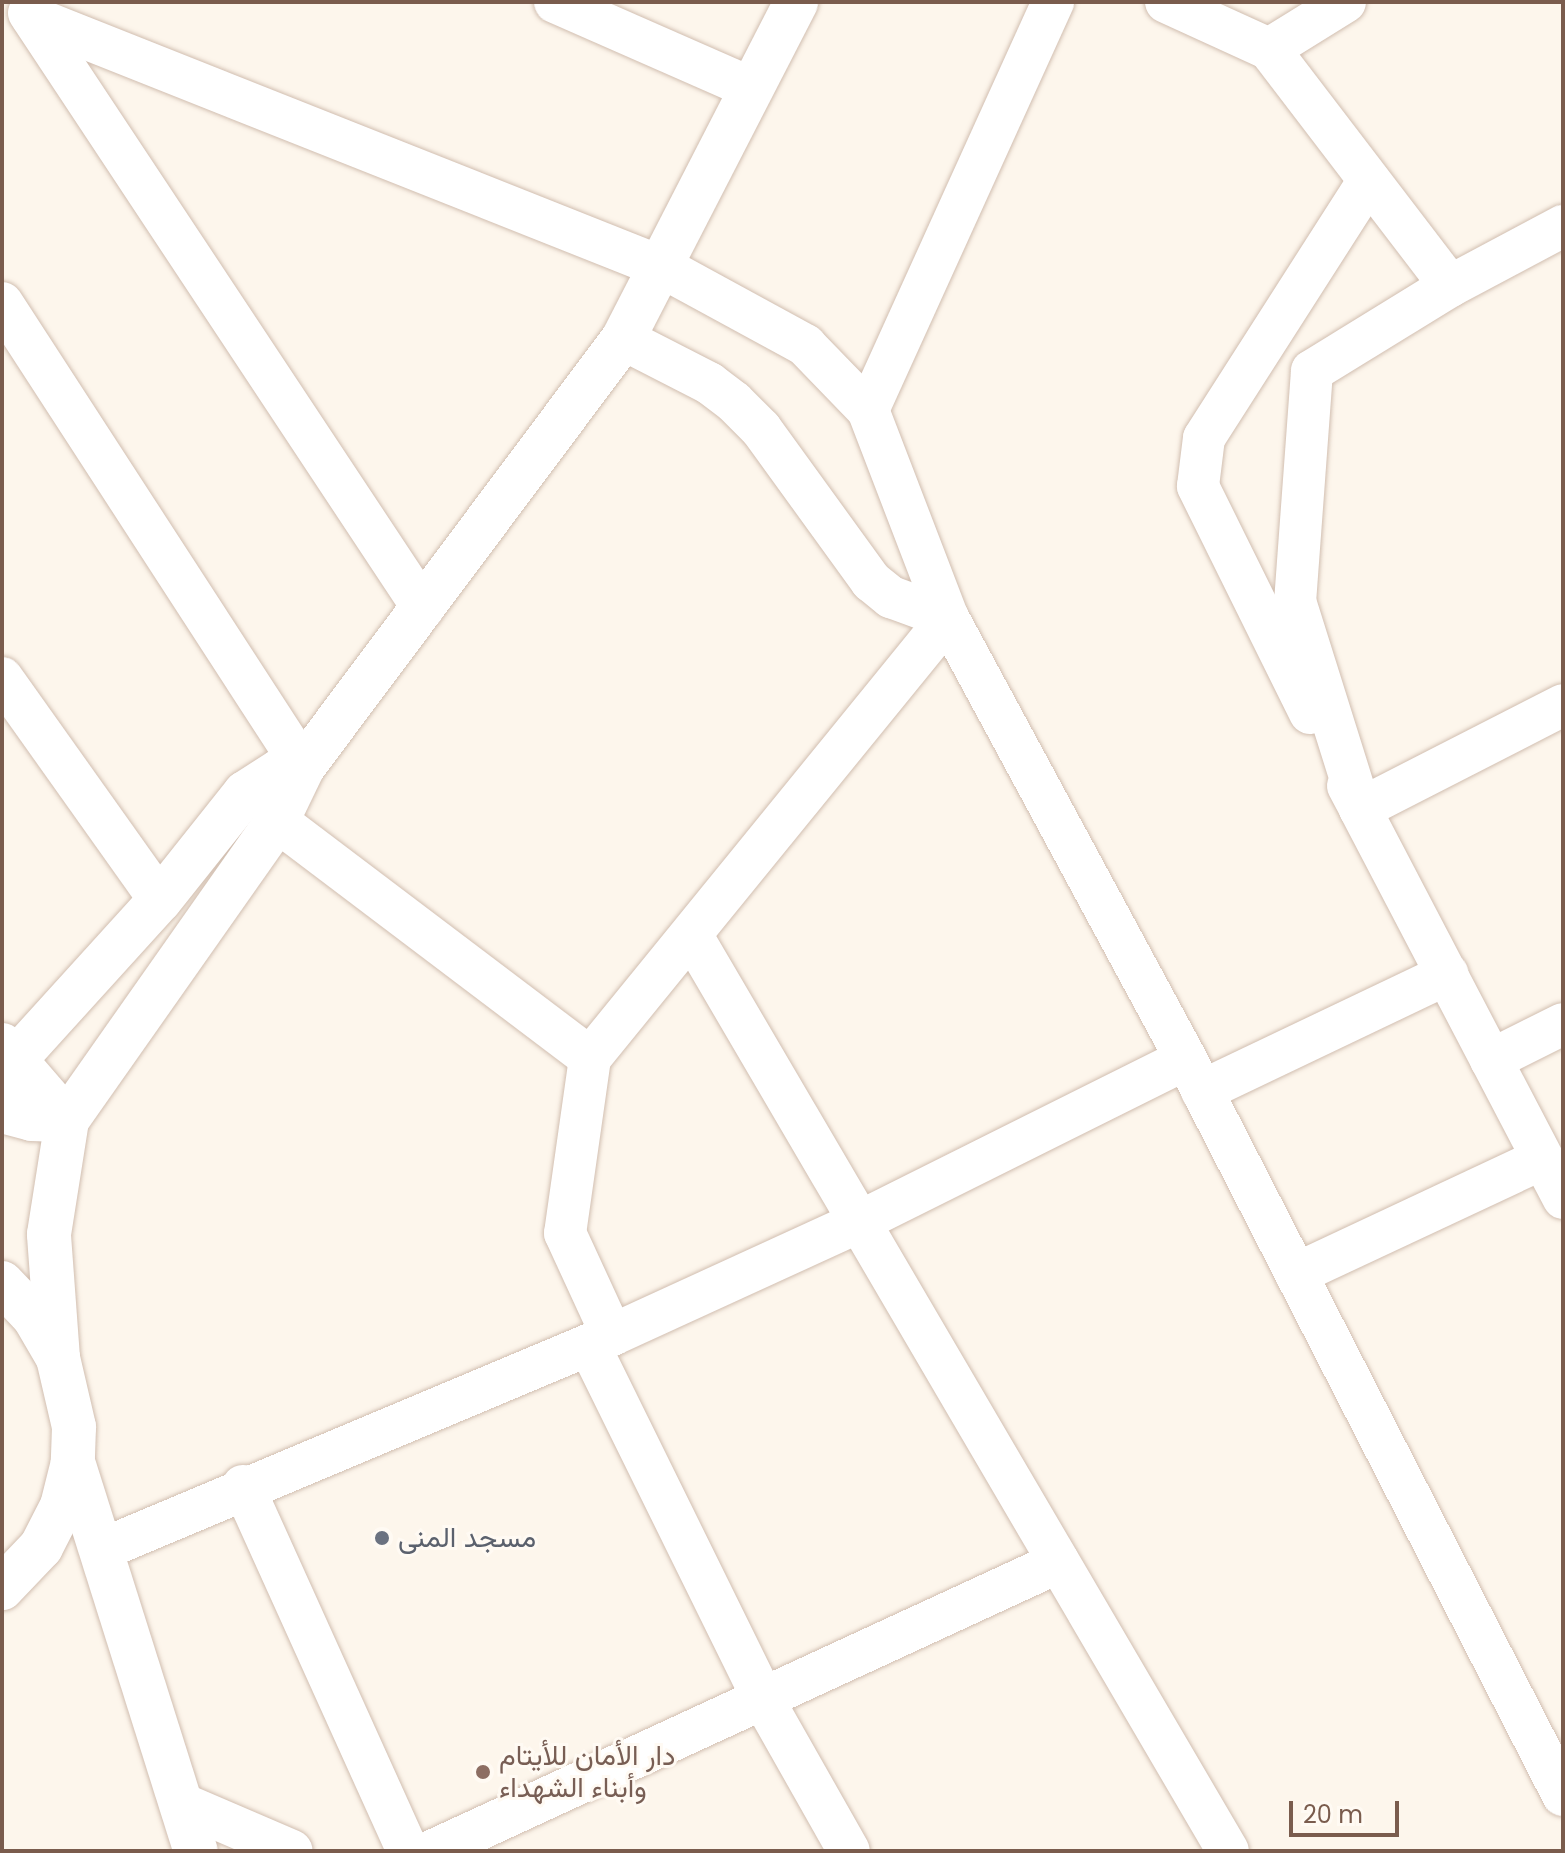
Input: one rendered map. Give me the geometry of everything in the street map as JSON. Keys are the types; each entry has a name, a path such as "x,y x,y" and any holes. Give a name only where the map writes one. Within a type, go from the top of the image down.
{"street":[{"path":"555,2 751,88"},
{"path":"2,1588 41,1547 62,1506 73,1462 71,1403 58,1358 49,1234 67,1120 277,821 303,767 623,339 664,268 796,2"},
{"path":"868,410 1053,2"},
{"path":"1166,2 1269,49 1450,286"},
{"path":"1269,49 1345,2"},
{"path":"27,9 664,268 805,345 868,410 948,618 1194,1075 1296,1274 1550,1738 1563,1795"},
{"path":"27,9 423,608"},
{"path":"1369,180 1204,438 1198,486 1223,546 1563,1198"},
{"path":"1360,809 1295,601 1312,371 1450,286 1563,226"},
{"path":"2,303 303,767"},
{"path":"623,339 709,383 734,402 761,429 871,581 891,597 948,618"},
{"path":"849,1851 764,1701 601,1340 565,1233 590,1058 948,618"},
{"path":"2,678 160,900"},
{"path":"1360,809 1563,705"},
{"path":"67,1120 6,1060 160,900 245,793 260,779 303,767"},
{"path":"277,821 590,1058"},
{"path":"692,936 1228,1851"},
{"path":"103,1549 243,1486 601,1340 859,1222 1194,1075 1447,974"},
{"path":"1491,1060 1563,1024"},
{"path":"2,1111 32,1119 67,1120"},
{"path":"1296,1274 1542,1159"},
{"path":"2,1283 34,1317 58,1358"},
{"path":"73,1462 185,1805 196,1851"},
{"path":"243,1486 432,1850 764,1701 1059,1562"},
{"path":"185,1805 292,1851"}],"place":[{"name":"مسجد المنى","path":"382,1538"},
{"name":"دار الأمان للأيتام وأبناء الشهداء","path":"483,1772"}]}
